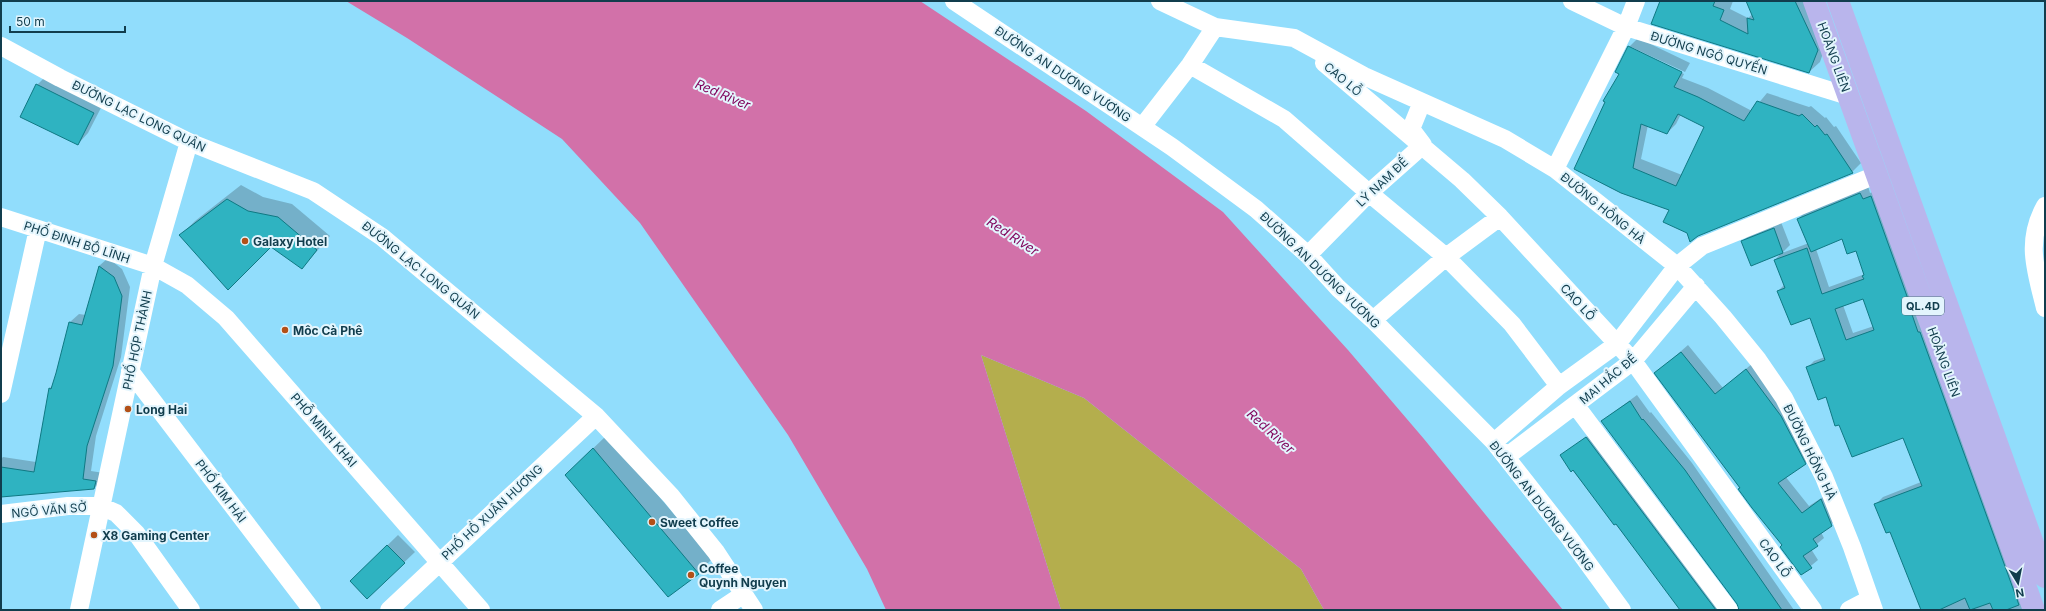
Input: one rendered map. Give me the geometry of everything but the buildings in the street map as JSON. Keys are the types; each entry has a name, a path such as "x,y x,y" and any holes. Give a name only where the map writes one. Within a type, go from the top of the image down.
{"main road":[{"name":"HOÀNG LIÊN","path":"1814,1 2034,610"},
{"name":"HOÀNG LIÊN","path":"1838,1 2045,577"},
{"path":"1848,96 1870,90"},
{"path":"2013,554 2035,549"}],"street":[{"name":"ĐƯỜNG AN DƯƠNG VƯƠNG","path":"954,1 1172,147 1256,208 1308,256 1338,288 1373,320 1494,442 1568,536 1622,610"},
{"name":"ĐƯỜNG HỒNG HÀ","path":"1160,1 1215,27 1294,38 1364,76 1504,139 1555,169 1677,266 1696,286 1758,360 1784,398 1824,478 1852,547 1872,604"},
{"name":"ĐƯỜNG NGÔ QUYẾN","path":"1572,1 1626,27 1848,96"},
{"path":"1555,169 1626,27 1636,1"},
{"path":"1142,127 1190,65 1215,27"},
{"name":"CAO LỖ","path":"1294,38 1423,145 1462,180 1500,217 1633,361 1813,610"},
{"name":"ĐƯỜNG LẠC LONG QUÂN","path":"1,46 60,78 189,142 313,191 382,237 438,282 596,416 671,496 716,552 754,610"},
{"path":"1190,65 1284,119 1369,193 1446,257 1512,324 1559,386"},
{"path":"1422,102 1411,129 1423,145"},
{"name":"PHỐ HỢP THÀNH","path":"79,610 100,506 153,266 189,142"},
{"name":"LÝ NAM ĐẾ","path":"1308,256 1369,193 1423,145"},
{"name":"MAI HẮC ĐẾ","path":"1494,442 1559,386 1617,344 1677,266 1702,246 1876,175"},
{"path":"2045,206 2033,239 2033,256 2045,308"},
{"name":"PHỐ ĐINH BỘ LĨNH","path":"1,217 153,266"},
{"path":"1373,320 1446,257 1500,217"},
{"path":"1,394 38,229"},
{"name":"PHỖ MINH KHAI","path":"153,266 187,285 226,318 481,610"},
{"name":"MAI HẮC ĐẾ","path":"1506,457 1576,406 1633,361 1696,286"},
{"name":"PHỐ KIM HẢI","path":"130,371 312,610"},
{"path":"1576,406 1729,610"},
{"name":"PHỐ HỒ XUÂN HƯƠNG","path":"389,610 596,416"},
{"name":"NGÔ VĂN SỞ","path":"1,514 68,506 100,506 116,513 136,533 191,610"},
{"path":"720,610 744,594"},
{"path":"1849,610 1872,604"}],"shaded area":[{"path":"981,355 1084,398 1301,569 1324,610 1061,610"}],"water":[{"name":"Red River","path":"346,1 920,1 1086,111 1223,212 1348,350 1424,439 1563,610 1324,610 1301,569 1084,398 981,355 1061,610 886,610 867,569 788,435 640,223 562,139 407,38"}],"place":[{"name":"Galaxy Hotel","path":"245,241"},
{"name":"Môc Cà Phê","path":"285,330"},
{"name":"Long Hai","path":"128,409"},
{"name":"Sweet Coffee","path":"652,522"},
{"name":"X8 Gaming Center","path":"94,535"},
{"name":"Coffee Quynh Nguyen","path":"691,575"}]}
